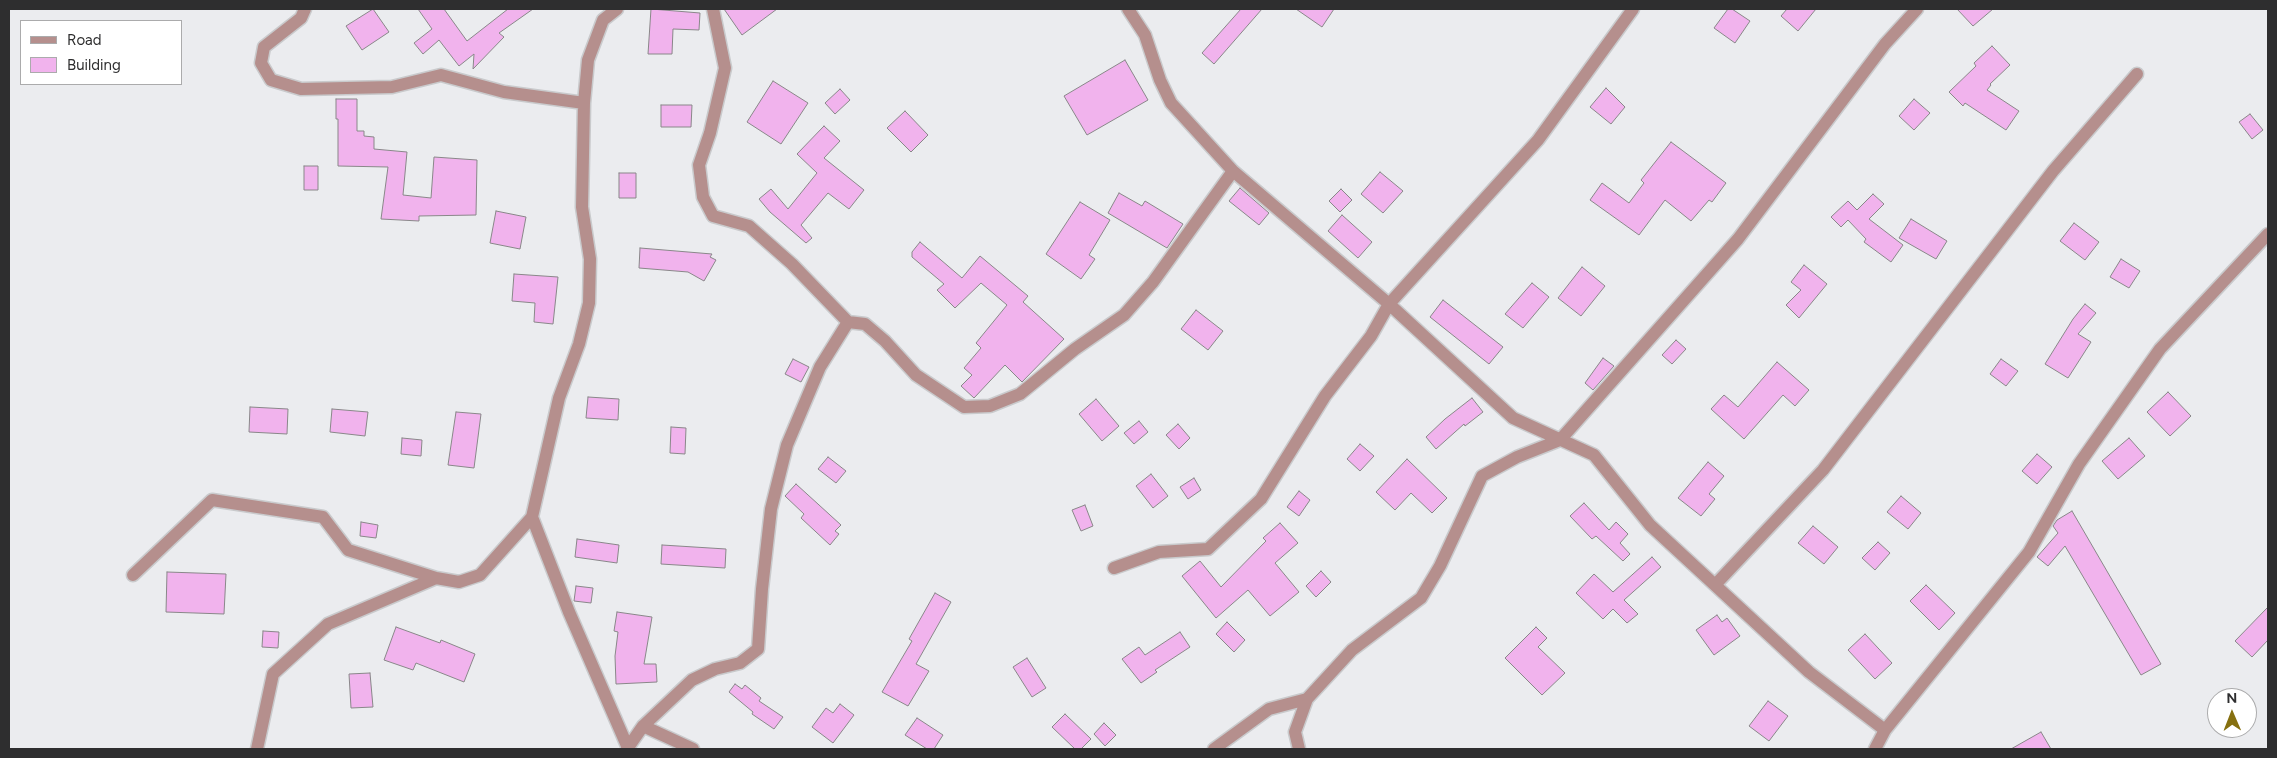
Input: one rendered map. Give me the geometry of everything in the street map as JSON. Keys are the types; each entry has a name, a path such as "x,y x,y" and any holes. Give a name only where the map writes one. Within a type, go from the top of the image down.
{"street":[{"path":"305,9 301,18 264,47 261,64 271,80 301,89 392,87 441,75 504,92 584,103"},
{"path":"133,575 212,500 323,516 348,550 436,578 459,582 480,575 532,517 559,398 579,344 589,303 590,260 582,207 584,103 588,60 594,38 602,20 617,9"},
{"path":"713,9 725,68 710,133 699,166 703,197 713,216 749,226 792,264 848,322 866,324 885,341 916,375 964,407 990,406 1020,394 1076,349 1124,315 1154,282 1233,171"},
{"path":"1128,9 1144,35 1160,80 1171,103 1233,171 1389,304 1513,418 1594,455 1650,525 1809,672 1885,730"},
{"path":"1114,568 1159,552 1208,549 1261,499 1325,396 1371,336 1389,304 1538,140 1633,9"},
{"path":"1299,749 1295,732 1307,699 1352,650 1421,598 1440,566 1482,476 1517,457 1560,440 1738,239 1885,44 1917,9"},
{"path":"1716,585 1822,470 2053,171 2137,74"},
{"path":"1875,749 1885,730 2030,552 2080,464 2160,349 2268,234"},
{"path":"628,749 643,726 692,680 715,670 740,663 758,649 762,589 771,509 787,445 820,367 848,322"},
{"path":"532,517 569,612 628,749"},
{"path":"257,749 273,674 328,624 436,578"},
{"path":"1214,749 1269,709 1307,699"},
{"path":"643,726 693,749"}],"building":[{"path":"373,9 389,32 362,50 346,26"},
{"path":"418,9 444,9 467,41 508,9 533,9 499,33 504,37 473,69 474,54 459,66 439,40 423,54 414,43 432,29"},
{"path":"651,9 700,13 699,30 673,29 672,54 648,54"},
{"path":"724,9 777,9 742,35"},
{"path":"1241,9 1262,9 1214,64 1202,53"},
{"path":"1296,9 1334,9 1322,27"},
{"path":"1728,9 1732,9 1750,21 1735,43 1714,28"},
{"path":"1787,9 1816,9 1798,31 1781,16"},
{"path":"1957,9 1993,9 1973,26"},
{"path":"1992,46 2010,65 1990,84 1987,90 2019,111 2006,130 1965,103 1963,106 1949,92 1976,66 1974,63"},
{"path":"1125,60 1148,100 1087,135 1064,96"},
{"path":"773,81 808,103 781,144 747,122"},
{"path":"1606,88 1625,107 1611,124 1590,107"},
{"path":"840,89 850,100 835,114 825,103"},
{"path":"336,99 357,99 357,131 364,131 364,136 374,137 374,149 407,152 403,195 431,198 434,157 477,160 476,215 419,216 419,221 381,219 388,167 338,166"},
{"path":"1914,99 1930,113 1914,130 1899,116"},
{"path":"661,105 692,105 691,127 661,127"},
{"path":"905,111 928,135 911,152 887,128"},
{"path":"2250,114 2263,130 2252,139 2239,122"},
{"path":"824,126 840,141 824,158 864,190 849,209 828,193 801,225 812,238 806,243 770,212 759,199 771,189 788,209 817,173 797,154"},
{"path":"1671,142 1726,183 1712,202 1709,200 1691,221 1665,200 1639,235 1590,200 1602,183 1629,203 1644,183 1641,180"},
{"path":"304,166 318,166 318,190 304,190"},
{"path":"1380,172 1403,191 1383,213 1361,194"},
{"path":"619,173 636,173 636,198 619,198"},
{"path":"1240,188 1269,213 1259,225 1229,201"},
{"path":"1341,189 1352,200 1340,212 1329,201"},
{"path":"1119,193 1142,206 1145,201 1183,224 1167,248 1108,213"},
{"path":"1873,194 1884,204 1869,219 1903,245 1891,262 1864,242 1866,239 1848,220 1841,227 1831,217 1848,201 1857,210"},
{"path":"1080,202 1110,220 1089,255 1095,259 1081,279 1046,254"},
{"path":"496,211 526,217 520,249 490,243"},
{"path":"1342,215 1372,242 1358,258 1328,231"},
{"path":"1911,219 1947,241 1936,259 1899,238"},
{"path":"2074,223 2099,242 2085,260 2060,241"},
{"path":"920,242 962,278 980,256 1028,296 1023,302 1064,339 1022,382 1005,365 974,398 961,386 972,375 964,368 981,348 976,343 1007,305 981,283 955,308 937,290 944,284 912,257 912,252"},
{"path":"640,248 712,254 710,257 716,260 704,281 688,272 639,268"},
{"path":"2121,259 2140,271 2129,288 2110,277"},
{"path":"1804,265 1827,284 1799,318 1786,305 1801,290 1791,282"},
{"path":"1582,267 1605,286 1581,316 1558,298"},
{"path":"514,274 558,277 553,324 534,322 535,303 512,301"},
{"path":"1532,283 1549,297 1523,328 1505,314"},
{"path":"1443,300 1503,347 1489,364 1430,317"},
{"path":"2085,304 2096,313 2078,334 2091,342 2068,378 2045,364 2073,319"},
{"path":"1196,310 1223,331 1208,350 1181,329"},
{"path":"1676,340 1686,349 1672,364 1662,355"},
{"path":"1603,358 1614,366 1593,390 1585,383"},
{"path":"793,359 809,367 801,382 785,374"},
{"path":"2001,359 2018,371 2006,386 1990,374"},
{"path":"1777,362 1809,390 1795,406 1783,395 1744,439 1711,409 1724,395 1738,407"},
{"path":"2168,392 2191,416 2170,436 2147,412"},
{"path":"588,397 619,399 618,420 586,418"},
{"path":"1472,398 1483,412 1465,426 1464,424 1436,449 1426,437"},
{"path":"1096,399 1119,426 1102,441 1079,414"},
{"path":"250,407 288,409 287,434 249,432"},
{"path":"332,409 368,412 365,436 330,432"},
{"path":"456,412 481,414 474,468 448,465"},
{"path":"1139,421 1148,432 1134,444 1124,433"},
{"path":"1178,424 1190,438 1179,449 1166,435"},
{"path":"671,427 686,428 685,454 670,453"},
{"path":"402,438 422,440 421,456 401,454"},
{"path":"2129,438 2145,456 2118,479 2102,461"},
{"path":"1360,444 1374,456 1360,471 1347,459"},
{"path":"2037,454 2052,467 2037,484 2022,471"},
{"path":"828,457 846,471 836,483 818,469"},
{"path":"1407,459 1447,498 1432,513 1411,493 1395,510 1376,492"},
{"path":"1708,462 1724,476 1709,494 1715,499 1701,516 1678,498"},
{"path":"1151,474 1168,496 1153,508 1136,486"},
{"path":"1194,478 1201,490 1188,499 1180,487"},
{"path":"796,484 841,525 835,531 839,534 830,545 801,518 804,514 785,496"},
{"path":"1299,491 1310,500 1299,516 1287,507"},
{"path":"1901,496 1921,513 1908,529 1887,512"},
{"path":"1584,503 1609,530 1616,522 1628,534 1620,543 1630,554 1623,561 1596,536 1592,539 1570,516"},
{"path":"1085,505 1093,526 1081,531 1072,510"},
{"path":"2072,511 2161,664 2141,675 2065,546 2048,566 2037,557 2058,533 2053,526 2057,520"},
{"path":"361,522 378,525 376,538 360,536"},
{"path":"1280,523 1298,543 1275,563 1299,592 1270,616 1248,590 1216,618 1182,576 1200,561 1221,587 1266,541 1263,538"},
{"path":"1813,526 1838,547 1824,564 1798,543"},
{"path":"577,539 619,545 617,563 575,557"},
{"path":"1878,542 1890,553 1875,570 1862,558"},
{"path":"662,545 726,549 725,568 661,564"},
{"path":"1652,557 1661,567 1624,600 1638,614 1627,623 1613,609 1603,619 1576,593 1594,574 1613,592"},
{"path":"1321,571 1331,582 1316,597 1306,586"},
{"path":"167,572 226,574 224,614 166,612"},
{"path":"1926,585 1955,613 1939,630 1910,601"},
{"path":"576,586 593,588 591,603 574,601"},
{"path":"935,593 951,602 916,664 929,671 908,706 882,692 912,641 909,639"},
{"path":"2268,607 2268,640 2252,657 2235,641"},
{"path":"617,612 652,617 644,664 656,664 657,682 616,684 615,656 618,632 614,631"},
{"path":"1717,615 1722,622 1727,618 1740,636 1714,655 1696,630"},
{"path":"1227,622 1245,640 1234,652 1216,634"},
{"path":"396,627 440,643 441,640 475,654 464,682 416,663 413,670 384,660"},
{"path":"1536,627 1547,638 1538,647 1565,673 1542,695 1505,658"},
{"path":"263,631 279,632 278,648 262,647"},
{"path":"1180,632 1190,647 1155,670 1157,672 1141,683 1122,659 1139,647 1145,655"},
{"path":"1865,634 1892,663 1875,679 1848,650"},
{"path":"1027,658 1046,688 1032,697 1013,667"},
{"path":"370,673 373,707 351,708 349,674"},
{"path":"735,684 742,689 745,685 761,698 759,701 783,717 774,729 752,714 753,712 729,692"},
{"path":"1768,701 1788,716 1769,741 1749,726"},
{"path":"840,704 854,715 833,743 812,727 826,708 833,713"},
{"path":"1065,714 1091,739 1081,749 1075,749 1052,727"},
{"path":"917,718 943,735 934,749 927,749 905,735"},
{"path":"1104,723 1116,735 1105,746 1094,734"},
{"path":"2041,732 2051,749 2011,749"}]}
